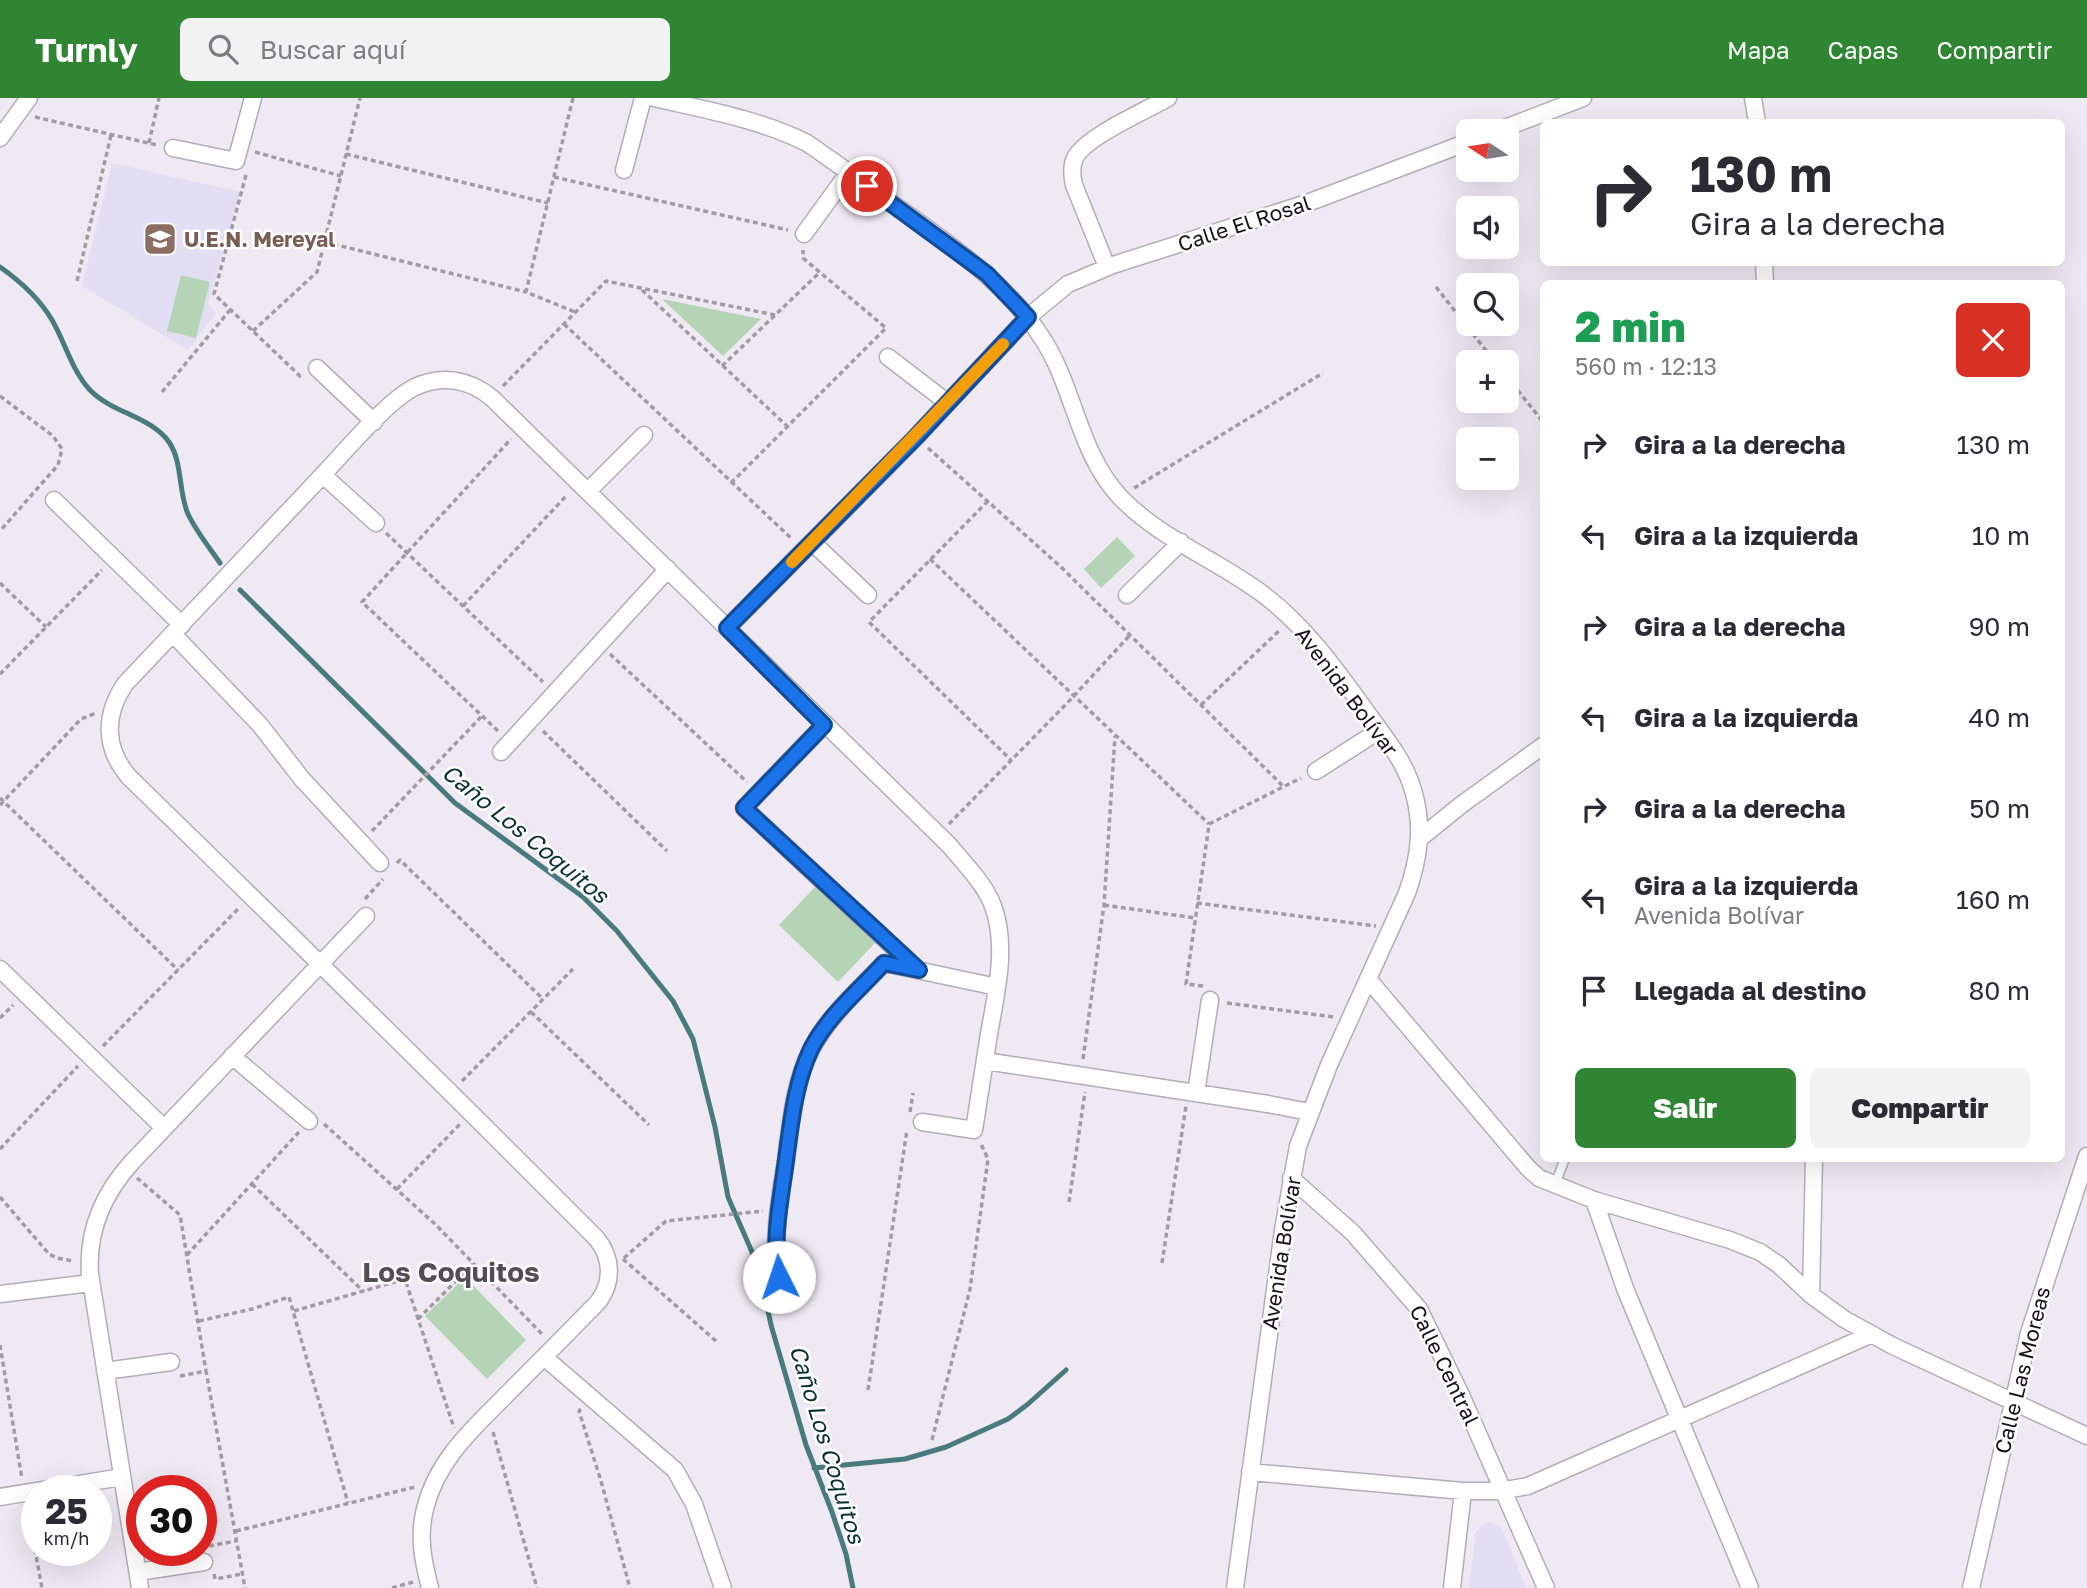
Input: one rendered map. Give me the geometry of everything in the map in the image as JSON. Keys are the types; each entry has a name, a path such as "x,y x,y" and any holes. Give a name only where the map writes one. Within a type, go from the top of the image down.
{"street":[{"path":"0,138 29,98"},
{"path":"173,148 236,161 246,149 253,98"},
{"path":"624,170 643,98"},
{"name":"Avenida Bolívar","path":"654,98 769,127 807,143 987,274 1028,317 1046,344 1062,378 1089,452 1120,497 1138,514 1263,594 1292,619 1331,663 1380,730 1403,766 1413,789 1420,827 1416,867 1309,1112 1298,1146 1291,1178 1235,1588"},
{"path":"1107,267 1074,185 1074,158 1097,138 1168,98"},
{"path":"1519,123 1583,98"},
{"path":"1753,98 1756,119"},
{"name":"Calle El Rosal","path":"727,628 915,438 1028,317 1068,284 1107,267 1310,202 1456,147"},
{"path":"804,233 849,172"},
{"path":"888,358 948,403"},
{"path":"317,368 374,422"},
{"path":"430,1588 421,1540 422,1523 431,1490 448,1458 459,1443 599,1301 608,1283 608,1259 597,1239 119,766 110,745 109,731 112,706 125,684 323,475 404,394 434,381 467,382 492,398 938,835 992,902 999,934 997,987 974,1130 922,1122"},
{"path":"583,486 644,435"},
{"path":"323,475 376,523"},
{"path":"54,500 114,558 260,725 302,779 360,843 388,867"},
{"path":"1127,595 1181,542"},
{"path":"808,546 868,595"},
{"path":"505,747 668,569"},
{"path":"824,725 744,808 919,970"},
{"path":"1316,771 1380,730"},
{"path":"1419,839 1540,748"},
{"path":"190,1566 139,1580 91,1283 91,1237 107,1193 126,1168 366,916"},
{"path":"779,1277 776,1258 779,1211 792,1115 812,1048 825,1027 884,963 997,987"},
{"path":"0,969 164,1128"},
{"path":"1368,979 1539,1178 1594,1200 1730,1240 1760,1252 1844,1319 2087,1436"},
{"path":"1192,1092 1210,1000"},
{"path":"232,1056 309,1121"},
{"path":"985,1061 1309,1112"},
{"name":"Calle Las Moreas","path":"1971,1588 2032,1323 2087,1156"},
{"path":"1811,1295 1814,1162"},
{"name":"Calle Central","path":"1291,1178 1353,1233 1419,1308 1438,1344 1546,1588"},
{"path":"1594,1200 1626,1291 1750,1588"},
{"path":"0,1294 91,1283"},
{"path":"1250,1472 1463,1491 1504,1491 1528,1486 1872,1334"},
{"path":"549,1352 590,1396 675,1470 694,1504 723,1588"},
{"path":"105,1371 172,1362"},
{"path":"112,1479 122,1477"},
{"path":"1452,1588 1463,1491"},
{"path":"0,1497 21,1494"}],"lane":[{"path":"1555,1185 1564,1162"}],"path":[{"path":"19,113 149,143 159,98"},
{"path":"253,331 317,272 360,98"},
{"path":"526,292 573,98"},
{"path":"77,281 111,135"},
{"path":"317,368 300,376 214,294 246,149 341,176"},
{"path":"346,154 548,203"},
{"path":"554,177 804,233 803,258 886,328 731,483"},
{"path":"324,242 526,292 575,312"},
{"path":"722,366 819,273"},
{"path":"492,398 606,281 775,315"},
{"path":"1436,287 1486,350"},
{"path":"640,288 787,427"},
{"path":"162,392 230,309"},
{"path":"564,324 731,483 808,546"},
{"path":"1120,497 1323,373"},
{"path":"1519,392 1540,418"},
{"path":"0,396 45,429 62,449 58,465 0,531"},
{"path":"505,747 481,716 362,602 522,427"},
{"path":"915,438 1061,567 1284,787"},
{"path":"463,606 583,486"},
{"path":"988,500 869,622 1011,760"},
{"path":"376,523 554,694"},
{"path":"0,674 114,558"},
{"path":"930,559 1209,824"},
{"path":"0,583 46,627"},
{"path":"1201,705 1292,619"},
{"path":"938,835 1130,635"},
{"path":"600,644 759,793"},
{"path":"112,706 81,719 1,802 178,970"},
{"path":"360,843 481,716"},
{"path":"531,719 667,851"},
{"path":"1069,1202 1104,905 1115,736"},
{"path":"1209,824 1316,771"},
{"path":"1209,824 1186,984 1212,988 1210,1000 1350,1020"},
{"path":"366,916 357,907 388,867 400,860 543,999"},
{"path":"0,1149 251,895"},
{"path":"1197,903 1391,928"},
{"path":"1104,905 1195,919"},
{"path":"451,1093 573,969"},
{"path":"531,1012 649,1125"},
{"path":"1163,1263 1192,1092"},
{"path":"868,1390 913,1093"},
{"path":"397,1189 471,1112"},
{"path":"187,1255 314,1116 435,1224 474,1264 549,1352"},
{"path":"932,1440 970,1289 983,1197 988,1159 974,1130"},
{"path":"126,1168 180,1215 245,1588"},
{"path":"252,1184 364,1292"},
{"path":"0,1197 50,1254 70,1261 89,1261"},
{"path":"609,1270 666,1221 779,1211"},
{"path":"623,1258 716,1341"},
{"path":"418,1319 474,1264"},
{"path":"293,1311 405,1279 459,1443"},
{"path":"199,1321 252,1310 289,1297 348,1503"},
{"path":"0,1345 22,1475"},
{"path":"172,1362 174,1377 206,1371"},
{"path":"590,1396 579,1411 630,1588"},
{"path":"488,1414 537,1588"},
{"path":"235,1532 414,1486 431,1490"},
{"path":"38,1566 42,1588"}],"shaded area":[{"name":"U.E.N. Mereyal","path":"112,163 240,192 208,304 216,313 188,350 82,286"},
{"path":"1488,1522 1503,1530 1526,1588 1469,1588 1476,1532"}],"green space":[{"path":"181,275 210,282 196,338 167,331"},
{"path":"662,299 761,319 723,356"},
{"path":"1117,537 1135,556 1101,588 1084,569"},
{"path":"816,886 875,943 838,982 779,925"},
{"path":"465,1277 526,1340 487,1379 425,1316"}],"waterway":[{"name":"Caño Los Coquitos","path":"0,267 29,290 47,312 78,374 90,390 109,404 152,426 169,442 176,459 188,514 220,563"},
{"name":"Caño Los Coquitos","path":"240,590 455,803 583,897 617,931 673,1001 693,1039 715,1127 728,1197 759,1268 771,1325 806,1445 846,1554 853,1588"},
{"path":"814,1468 905,1459 946,1447 1008,1419 1066,1370"}],"slow traffic":[{"path":"792,562 915,438 1003,344"}],"place":[{"name":"U.E.N. Mereyal","path":"160,239"}],"district":[{"name":"Los Coquitos","path":"451,1271"}],"route":[{"path":"779,1277 776,1258 778,1216 792,1115 812,1048 825,1027 884,963 919,970 744,808 824,725 727,628 915,438 1028,317 987,274 867,186"}]}
